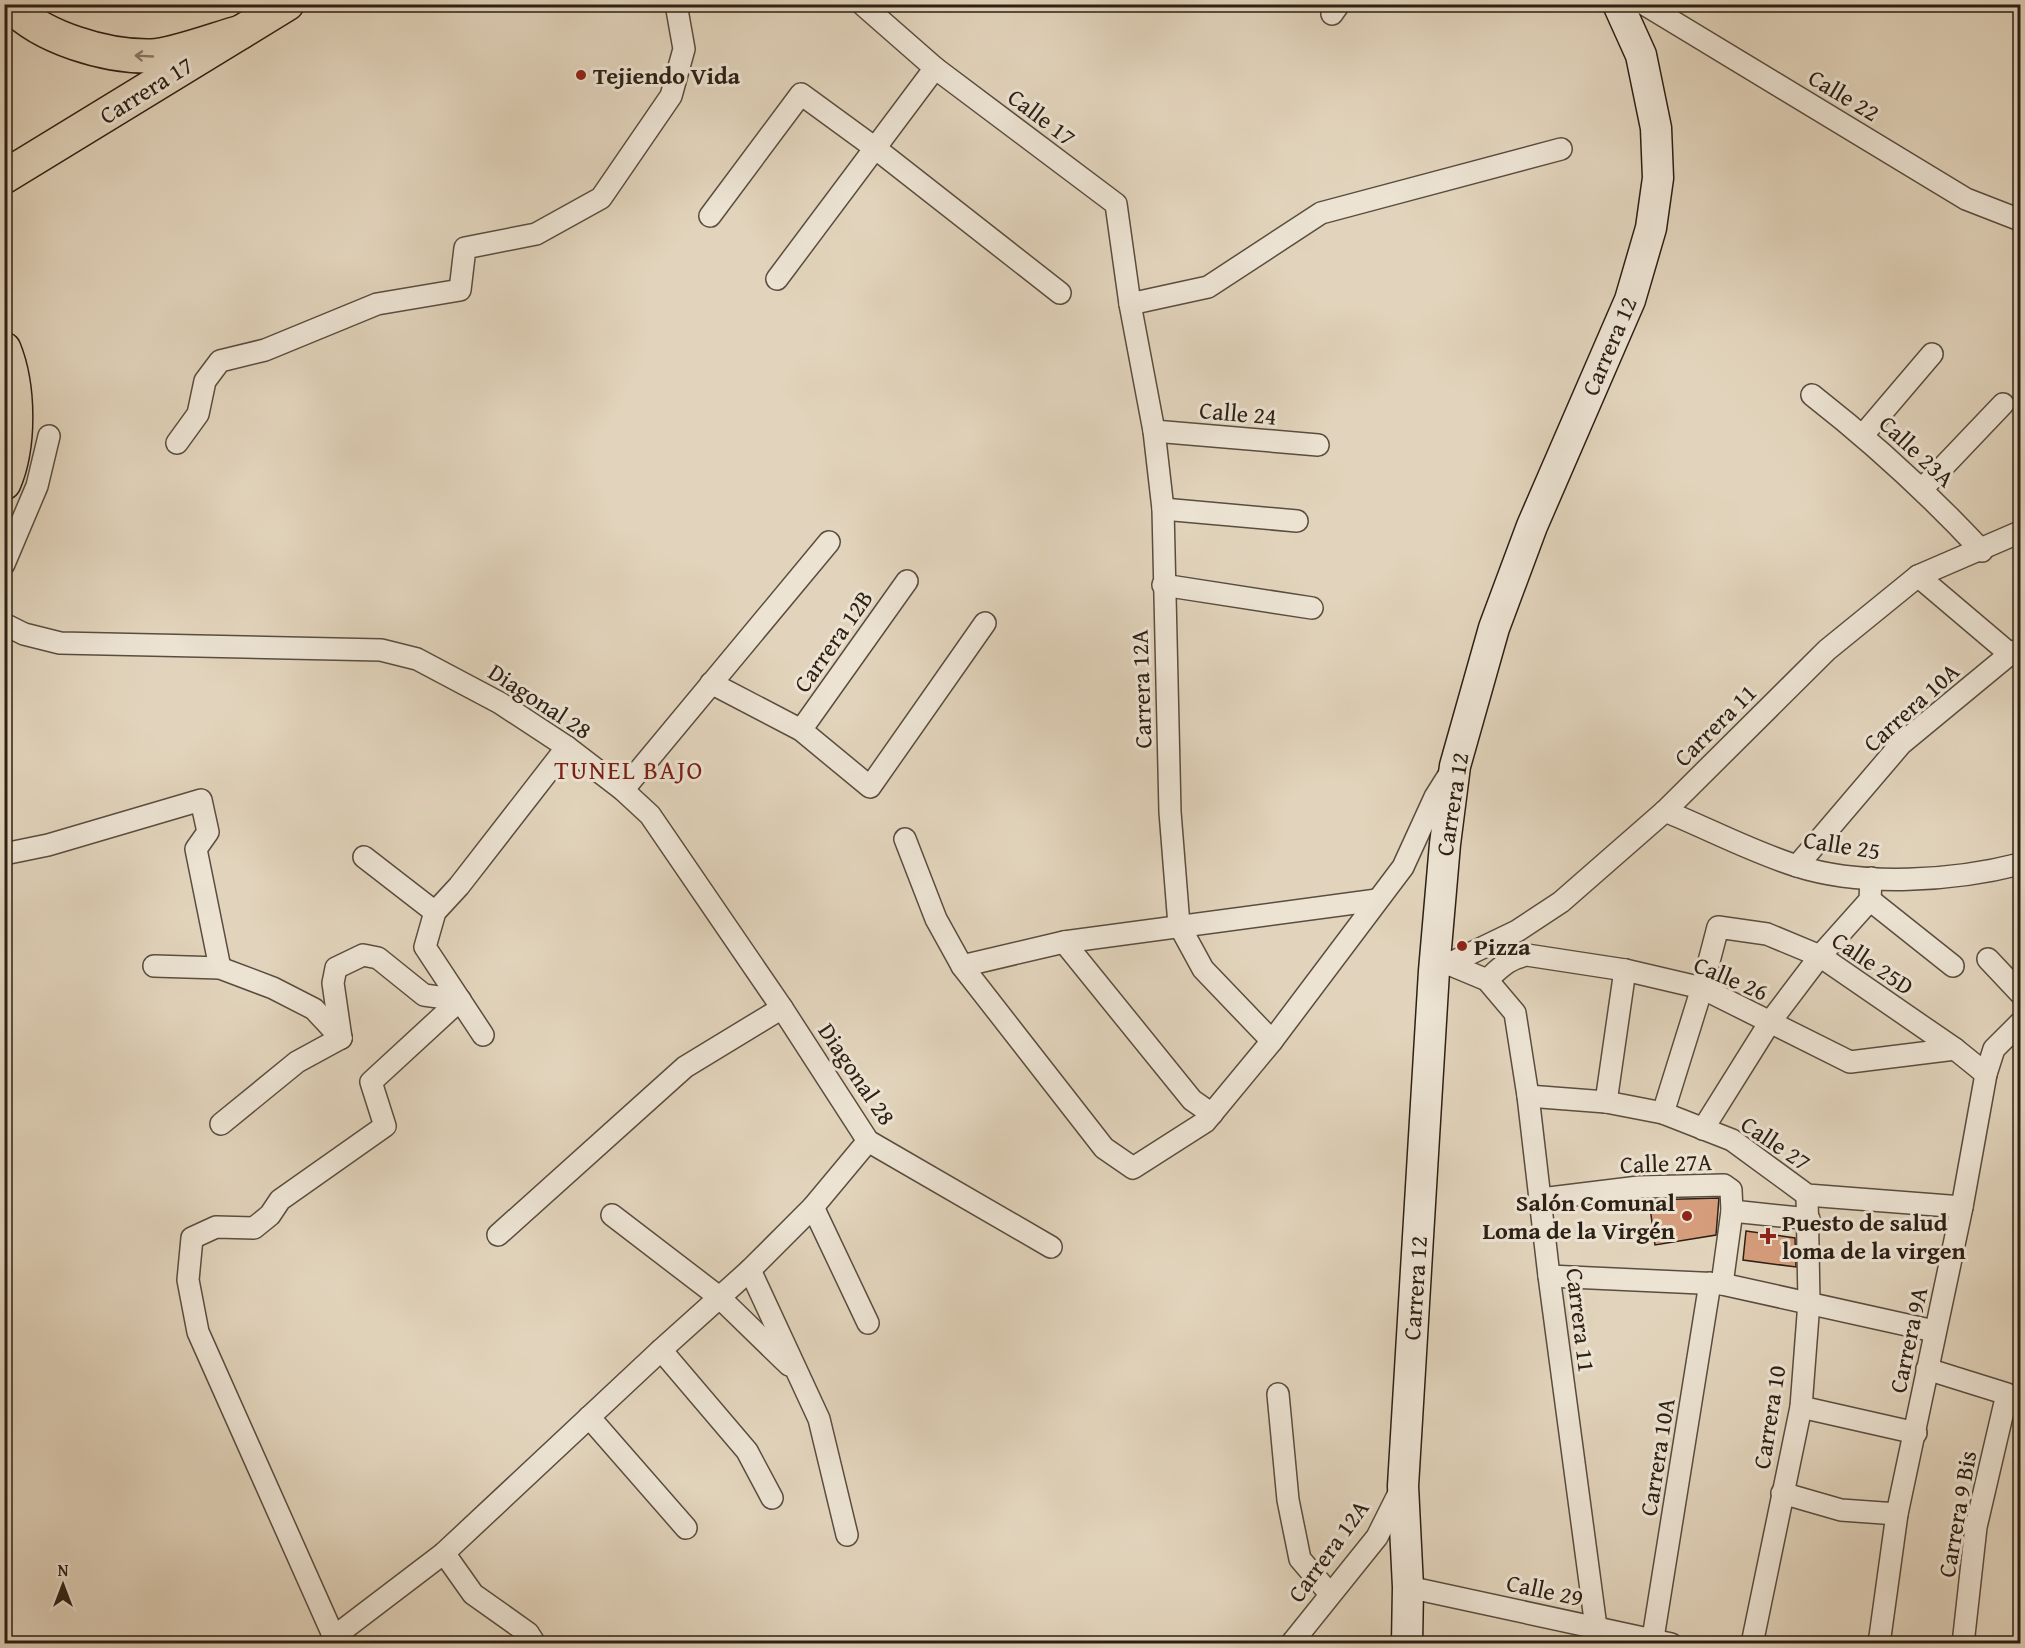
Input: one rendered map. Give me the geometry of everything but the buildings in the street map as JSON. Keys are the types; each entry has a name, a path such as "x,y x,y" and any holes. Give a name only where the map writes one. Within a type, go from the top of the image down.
{"main road":[{"path":"10,4 56,36 101,52 153,57 241,32"},
{"name":"Carrera 17","path":"4,177 287,4"},
{"path":"4,350 12,368 15,395 14,434 4,483"}],"street":[{"path":"177,443 198,414 206,381 220,361 265,350 377,304 460,290 465,249 536,234 602,198 671,96 684,49 676,4"},
{"name":"Calle 17","path":"862,4 934,68 1116,204 1130,304"},
{"name":"Carrera 12","path":"1407,1644 1408,1587 1403,1486 1442,968 1445,844 1455,766 1494,628 1532,526 1630,300 1651,228 1658,177 1656,128 1641,55 1618,4"},
{"name":"Calle 22","path":"1644,4 1966,200 2020,220"},
{"path":"777,279 934,68"},
{"path":"710,216 801,94 875,148 1060,293"},
{"path":"1130,304 1208,287 1321,213 1561,149"},
{"name":"Carrera 12A","path":"1130,304 1154,431 1163,509 1170,812 1179,925 1203,969 1272,1041"},
{"path":"1863,435 1932,354"},
{"name":"Calle 23A","path":"1812,395 1863,435 1923,488 1982,551"},
{"path":"1923,488 2003,404"},
{"name":"Calle 24","path":"1154,431 1318,445"},
{"path":"4,564 37,486 49,436"},
{"path":"1163,509 1297,521"},
{"name":"Carrera 11","path":"1442,968 1517,932 1561,902 1665,810 1827,650 1918,576 1982,551 2020,532"},
{"path":"623,790 829,542"},
{"path":"1918,576 2015,652"},
{"name":"Carrera 12B","path":"801,730 907,581"},
{"path":"1163,585 1312,608"},
{"path":"711,683 801,730 870,786 984,623"},
{"name":"Diagonal 28","path":"4,624 24,634 60,643 381,650 417,659 501,703 567,747 650,814 782,1008 868,1141 1052,1247"},
{"name":"Carrera 10A","path":"1797,866 1901,744 2015,652"},
{"path":"483,1035 425,947 435,912 459,886 567,747"},
{"path":"905,838 936,919 962,966 1104,1148 1133,1168 1212,1114 1272,1041 1403,867 1435,797 1455,766"},
{"path":"4,854 48,845 201,800 208,832 196,849 220,968"},
{"name":"Calle 25","path":"1665,810 1797,866 1871,878 1946,877 2020,865"},
{"path":"364,857 435,912"},
{"path":"1703,1129 1770,1022 1820,956 1870,900 1871,878"},
{"path":"962,966 1064,942 1377,900"},
{"path":"1870,900 1953,966"},
{"name":"Calle 25D","path":"1702,988 1718,927 1767,934 1820,956 1955,1049 1986,1074"},
{"path":"1064,942 1192,1100 1212,1114"},
{"path":"341,1038 333,982 336,968 363,955 378,958 424,995 460,1000"},
{"name":"Calle 26","path":"1487,980 1506,962 1516,957 1527,956 1625,970 1702,988 1850,1062 1955,1049"},
{"path":"1988,959 2020,993"},
{"path":"154,966 220,968 273,988 314,1009 341,1038"},
{"name":"Carrera 11","path":"1442,968 1487,980 1515,1013 1528,1096 1596,1635"},
{"path":"1606,1102 1625,970"},
{"path":"1663,1113 1702,988"},
{"path":"460,1000 371,1082 385,1126 280,1200 270,1215 254,1228 216,1227 192,1238 188,1280 198,1332 336,1640 444,1553 750,1270 813,1207 868,1141"},
{"path":"498,1235 685,1067 782,1008"},
{"name":"Carrera 9A","path":"1879,1644 1897,1514 1916,1433 1934,1331 1962,1207 1986,1074 1994,1049 2020,1023"},
{"path":"221,1124 297,1062 341,1038"},
{"name":"Calle 27","path":"1528,1096 1606,1102 1663,1113 1732,1140 1808,1196 1962,1207"},
{"name":"Calle 27A","path":"1541,1200 1639,1187 1724,1185 1731,1190 1732,1211"},
{"name":"Carrera 10","path":"1752,1644 1801,1407 1809,1302 1808,1196"},
{"path":"813,1207 868,1323"},
{"path":"1732,1211 1809,1219"},
{"name":"Carrera 10A","path":"1662,1641 1716,1284 1732,1211"},
{"path":"612,1215 719,1297 800,1376"},
{"path":"750,1270 819,1419 846,1535"},
{"path":"1549,1276 1716,1284 1809,1302 1934,1331"},
{"path":"661,1350 747,1451 772,1498"},
{"name":"Carrera 9 Bis","path":"1927,1370 2007,1395 1976,1527 1963,1644"},
{"path":"1278,1395 1288,1500 1300,1559 1330,1594"},
{"path":"1801,1407 1916,1433"},
{"path":"589,1417 686,1528"},
{"name":"Carrera 12A","path":"1291,1643 1377,1537 1403,1486"},
{"path":"1782,1493 1841,1510 1897,1514"},
{"path":"444,1553 473,1594 528,1633 535,1644"},
{"name":"Calle 29","path":"1408,1587 1596,1635 1662,1641"}],"place":[{"name":"Tejiendo Vida","path":"581,75"},
{"name":"Pizza","path":"1462,946"},
{"name":"Salón Comunal Loma de la Virgén","path":"1687,1216"},
{"name":"Puesto de salud loma de la virgen","path":"1768,1236"}],"district":[{"name":"TUNEL BAJO","path":"629,769"}]}
